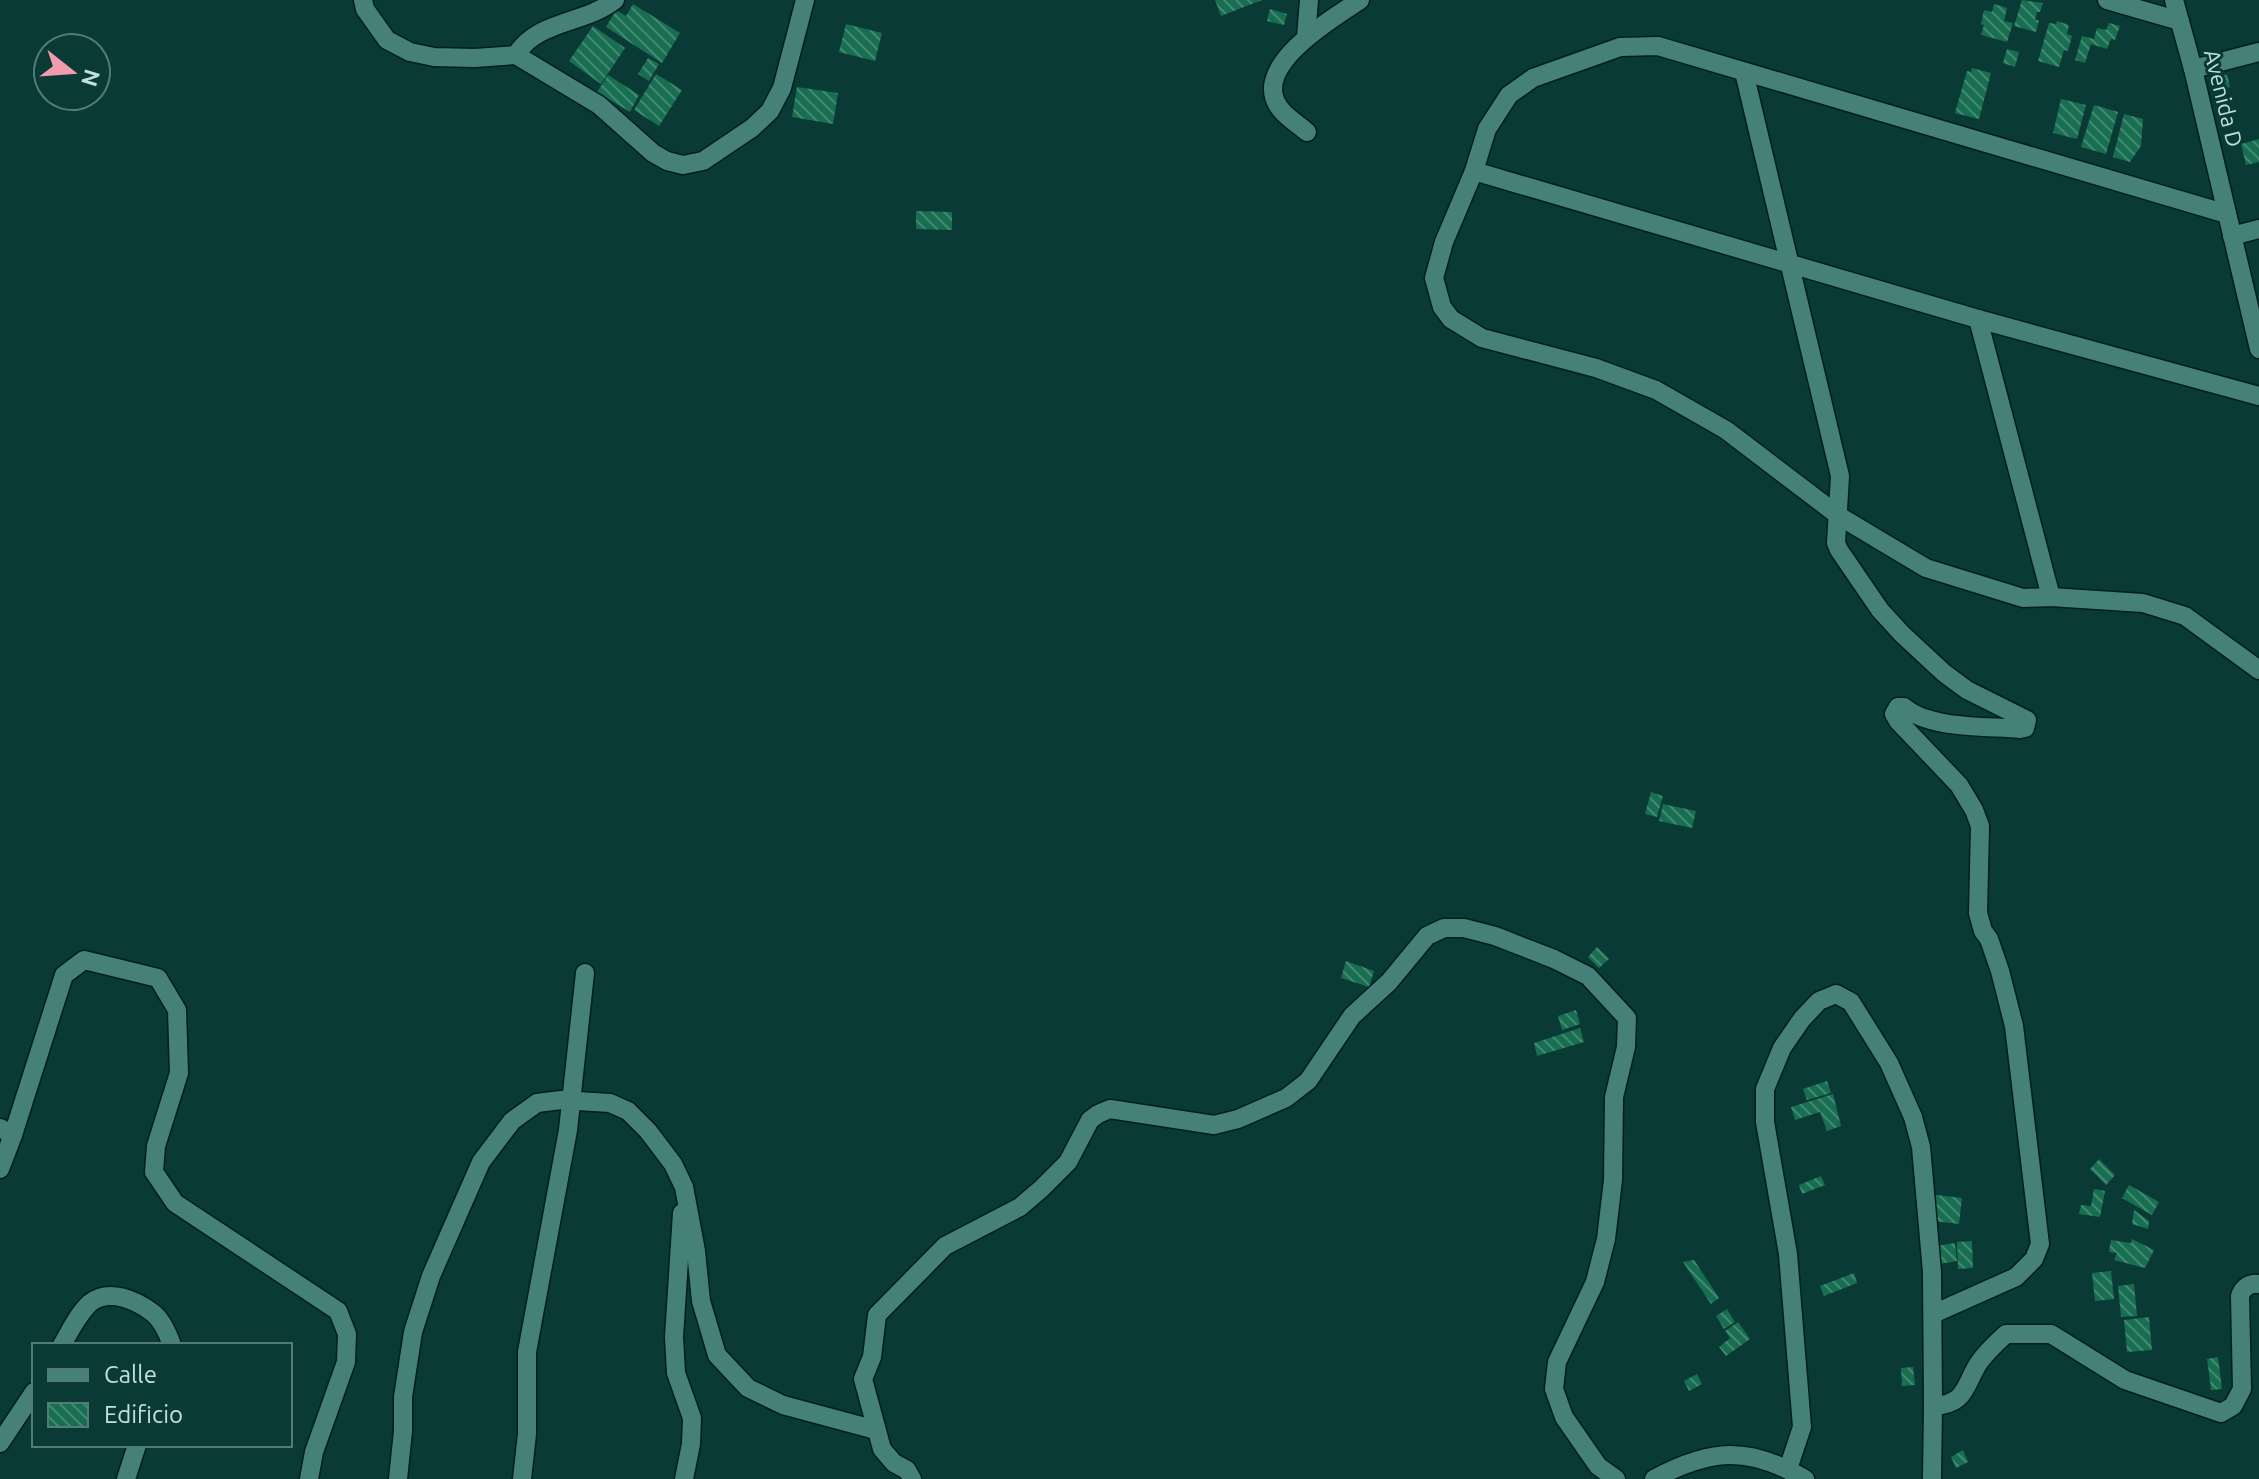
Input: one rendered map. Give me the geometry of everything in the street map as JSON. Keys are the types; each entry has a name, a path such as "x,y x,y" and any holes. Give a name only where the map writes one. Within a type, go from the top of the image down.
{"street":[{"path":"363,0 365,9 387,40 410,52 461,58 516,55 599,105 653,153 683,165 703,161 752,128 770,111 782,88 805,0"},
{"path":"516,55 524,43 541,32 615,0"},
{"path":"1306,37 1309,0"},
{"path":"1307,132 1281,110 1274,95 1275,75 1306,37 1360,0"},
{"path":"2107,0 2180,21"},
{"name":"Avenida D","path":"2174,0 2259,349"},
{"path":"2227,214 1658,46 1620,47 1533,78 1509,95 1487,129 1474,171 1444,242 1434,278 1442,307 1451,319 1482,338 1596,368 1656,390 1726,430 1839,516 1926,568 2023,598 2143,603 2185,616 2259,670"},
{"path":"2193,69 2259,52"},
{"path":"1744,72 1840,476 1835,535 1839,550 1880,610 1933,663 1967,690 2026,718 2028,723 2020,729 1934,721 1904,707 1898,707 1894,714 1959,785 1980,826 1978,913 2000,971 2014,1026 2040,1244 2034,1259 2016,1277 1933,1314"},
{"path":"1474,171 1978,319 2259,396"},
{"path":"2232,236 2259,229"},
{"path":"1978,319 2051,597"},
{"path":"912,1479 907,1470 894,1463 882,1449 863,1379 872,1357 877,1315 945,1246 1020,1207 1041,1189 1068,1162 1090,1120 1098,1114 1110,1109 1214,1125 1238,1119 1286,1098 1308,1081 1352,1016 1389,982 1427,936 1444,928 1464,928 1495,936 1554,959 1588,976 1627,1018 1626,1047 1614,1097 1613,1180 1606,1239 1595,1282 1557,1362 1554,1389 1564,1417 1581,1442 1598,1466 1616,1479"},
{"path":"0,1169 6,1131 64,975 84,960 158,978 177,1010 179,1073 156,1146 154,1172 175,1203 338,1311 347,1334 346,1362 314,1452 309,1479"},
{"path":"522,1479 527,1434 527,1352 568,1130 585,973"},
{"path":"1788,1469 1802,1427 1788,1254 1765,1122 1765,1089 1782,1048 1802,1019 1819,1001 1836,994 1851,1002 1889,1063 1913,1117 1921,1147 1932,1272 1932,1479"},
{"path":"398,1479 403,1397 413,1332 431,1276 481,1162 512,1121 537,1103 610,1103 628,1111 673,1164 684,1187 696,1251 701,1301 717,1355 748,1388 783,1405 876,1430"},
{"path":"684,1187 674,1337 676,1373 692,1418 684,1479"},
{"path":"1933,1406 1951,1403 1964,1393 1978,1364 2006,1334 2039,1333 2051,1334 2138,1386 2221,1413 2233,1406 2242,1389 2240,1296 2249,1285 2259,1284"},
{"path":"63,1343 76,1320 91,1303 105,1296 118,1295 154,1314 171,1343"},
{"path":"0,1443 32,1395"},
{"path":"126,1479 136,1447"},
{"path":"1654,1479 1679,1465 1718,1454 1749,1455 1788,1469 1805,1479"}],"building":[{"path":"1215,0 1262,0 1221,16"},
{"path":"2022,0 2043,3 2035,20 2039,20 2036,32 2014,26"},
{"path":"633,4 680,33 662,63 606,27 616,10 626,16"},
{"path":"1994,4 2007,8 2004,21 2013,23 2007,42 1981,35 1984,10 1992,12"},
{"path":"1270,9 1287,14 1284,25 1267,21"},
{"path":"2057,21 2069,25 2067,34 2072,36 2059,67 2038,61 2049,23 2056,24"},
{"path":"2109,23 2120,26 2115,40 2111,39 2107,49 2091,44 2085,63 2075,60 2082,36 2094,39 2097,28 2106,30"},
{"path":"846,24 882,33 875,61 839,52"},
{"path":"593,26 625,48 601,84 569,61"},
{"path":"2007,49 2019,52 2015,67 2003,63"},
{"path":"648,58 659,64 649,81 638,74"},
{"path":"1972,68 1991,73 1979,119 1955,113 1967,71 1971,72"},
{"path":"656,74 682,90 659,126 634,110"},
{"path":"2227,74 2230,87 2214,90 2215,79"},
{"path":"608,75 639,95 630,112 597,92"},
{"path":"797,87 838,93 833,124 792,117"},
{"path":"2061,99 2086,105 2077,139 2053,133"},
{"path":"2094,105 2118,112 2106,154 2081,147"},
{"path":"2124,114 2143,119 2141,146 2130,162 2113,157"},
{"path":"2259,139 2259,162 2246,165 2241,144"},
{"path":"916,211 952,212 952,230 916,229"},
{"path":"1651,792 1663,796 1657,817 1645,814"},
{"path":"1663,804 1696,811 1692,828 1659,821"},
{"path":"1597,947 1609,959 1599,968 1588,957"},
{"path":"1346,961 1374,971 1369,987 1341,978"},
{"path":"1576,1010 1580,1024 1562,1030 1558,1016"},
{"path":"1580,1028 1584,1042 1537,1056 1534,1043"},
{"path":"1827,1081 1831,1093 1807,1100 1803,1089"},
{"path":"1833,1094 1841,1126 1827,1131 1820,1112 1795,1120 1791,1107"},
{"path":"2099,1159 2115,1175 2106,1185 2090,1169"},
{"path":"1821,1176 1825,1185 1802,1194 1799,1185"},
{"path":"2129,1185 2159,1202 2152,1215 2122,1198"},
{"path":"2094,1189 2105,1191 2100,1217 2079,1214 2081,1205 2091,1206"},
{"path":"1936,1195 1962,1198 1959,1224 1933,1221"},
{"path":"2134,1210 2149,1221 2148,1229 2132,1224"},
{"path":"2132,1239 2154,1250 2145,1268 2114,1260 2117,1253 2109,1252 2111,1240 2131,1243"},
{"path":"1972,1241 1973,1268 1958,1269 1957,1242"},
{"path":"1955,1243 1957,1261 1933,1265 1931,1247"},
{"path":"1694,1260 1719,1298 1711,1304 1683,1262"},
{"path":"2111,1271 2114,1299 2095,1301 2092,1273"},
{"path":"1854,1273 1857,1283 1824,1296 1820,1286"},
{"path":"2134,1284 2137,1316 2121,1317 2118,1286"},
{"path":"1727,1309 1735,1322 1724,1329 1716,1316"},
{"path":"2149,1317 2152,1350 2127,1352 2124,1320"},
{"path":"1738,1322 1750,1339 1726,1356 1719,1347 1730,1338 1725,1331"},
{"path":"2218,1357 2222,1389 2211,1390 2207,1359"},
{"path":"1913,1367 1915,1385 1902,1386 1901,1368"},
{"path":"1697,1374 1702,1384 1689,1391 1684,1381"},
{"path":"1963,1450 1968,1462 1956,1468 1951,1457"}]}
